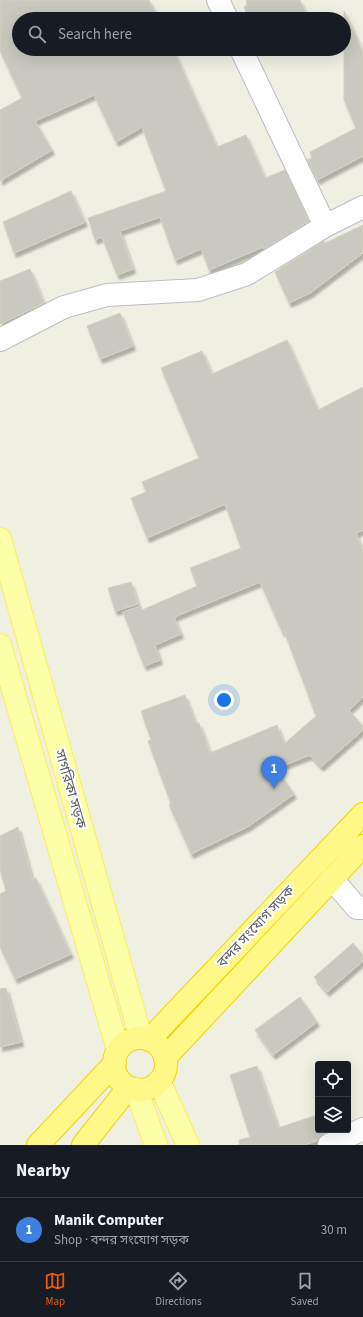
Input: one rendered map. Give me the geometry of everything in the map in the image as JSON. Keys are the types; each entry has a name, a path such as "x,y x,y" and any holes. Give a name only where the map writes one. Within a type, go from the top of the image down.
{"highway":[{"name":"বন্দর সংযোগ সড়ক","path":"145,1039 363,814"},
{"name":"বন্দর সংযোগ সড়ক","path":"165,1058 363,846"},
{"path":"38,1145 116,1056 124,1043 132,1039 145,1039 162,1050 165,1058 163,1074 159,1081 148,1088 132,1088 122,1082 117,1075 116,1056"},
{"path":"83,1145 132,1088"}],"main road":[{"name":"সাগরিকা সড়ক","path":"0,540 145,1039"},
{"name":"সাগরিকা সড়ক","path":"0,645 116,1056"},
{"path":"159,1081 188,1145"},
{"path":"132,1088 156,1145"}],"street":[{"path":"218,0 224,12"},
{"path":"244,56 325,226"},
{"path":"0,340 64,307 107,295 198,290 246,274 325,226 363,207"},
{"path":"332,879 357,908 363,908"},
{"path":"329,1145 363,1129"}],"building":[{"path":"0,0 149,0 155,12 12,12 12,56 176,56 217,147 246,135 265,178 285,170 309,221 264,249 263,247 209,270 201,249 175,260 160,217 120,231 133,269 117,275 102,237 95,240 88,218 166,191 142,127 116,142 94,95 35,121 52,150 0,181 0,110 22,98 0,51"},
{"path":"246,0 300,0 305,12 246,12 244,7 247,5"},
{"path":"351,26 363,52 363,156 317,180 307,160 312,158 310,152 356,128 344,100 344,56 351,56"},
{"path":"71,191 85,222 14,253 3,222"},
{"path":"363,225 363,253 310,293 289,303 275,272 324,241 325,243"},
{"path":"30,269 44,303 0,324 0,281"},
{"path":"120,313 133,346 100,359 87,326"},
{"path":"287,340 318,410 363,387 363,530 356,533 363,551 363,697 349,710 363,726 363,730 321,767 310,755 276,768 294,794 249,826 191,854 169,805 171,804 148,741 151,740 141,711 185,695 196,724 199,723 210,753 277,725 284,744 316,716 284,631 282,632 260,582 174,617 181,634 155,645 160,660 144,666 123,612 141,606 142,610 197,586 190,568 241,548 225,504 147,538 131,498 146,492 142,482 199,458 161,368 202,351 212,374"},
{"path":"131,582 138,604 115,611 108,588"},
{"path":"18,827 32,879 36,878 71,954 15,979 0,947 0,894 6,891 0,870 0,836"},
{"path":"353,943 363,955 363,961 327,992 314,977"},
{"path":"6,988 21,1042 0,1047 0,989"},
{"path":"300,997 317,1022 273,1055 255,1030"},
{"path":"257,1066 278,1128 315,1116 315,1133 324,1134 318,1140 304,1145 239,1145 239,1140 250,1137 230,1075"}],"place":[{"name":"Manik Computer","path":"274,789"}]}
